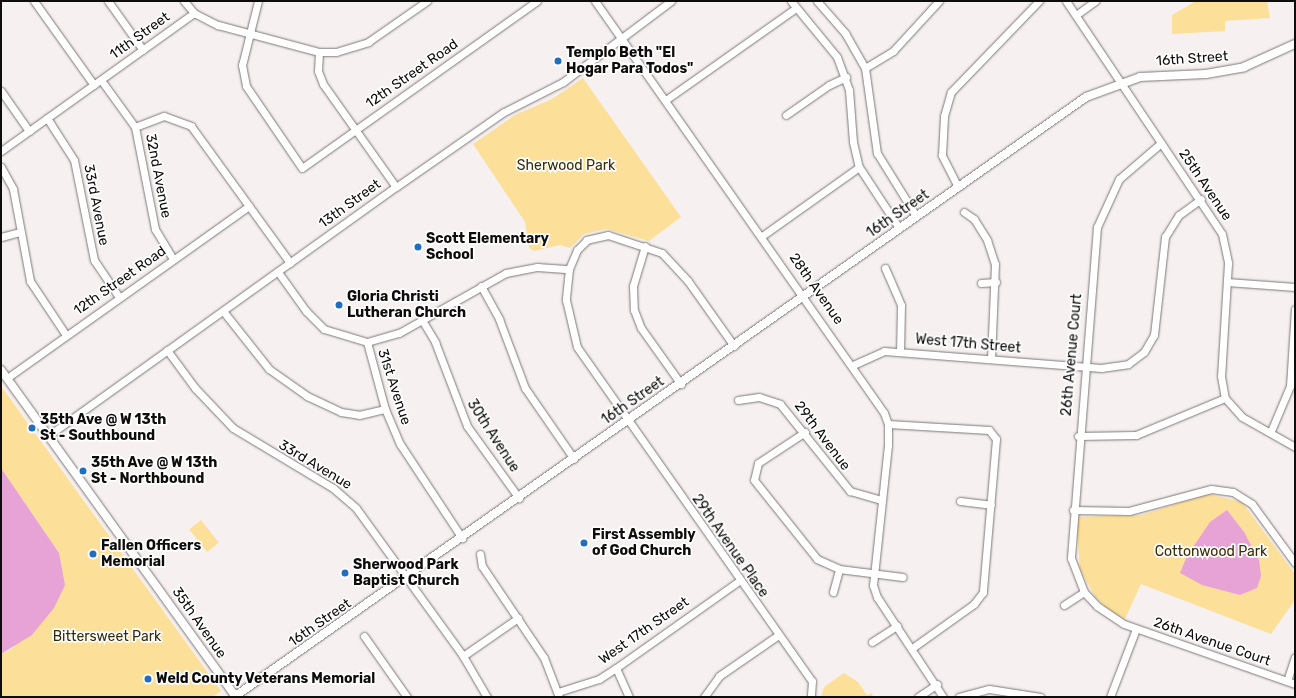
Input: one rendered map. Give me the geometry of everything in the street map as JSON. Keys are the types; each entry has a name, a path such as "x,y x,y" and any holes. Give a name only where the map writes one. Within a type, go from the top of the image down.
{"main road":[{"name":"16th Street","path":"235,697 1087,96 1123,82 1154,74 1226,72 1263,61 1295,44"},
{"name":"35th Avenue","path":"1,370 235,697"}],"street":[{"path":"1,151 94,85 34,1"},
{"path":"108,1 143,50"},
{"path":"184,1 194,13 218,25 318,52 341,52 361,46 426,1"},
{"path":"249,34 258,1"},
{"name":"28th Avenue","path":"594,1 667,99 853,365 888,424"},
{"name":"13th Street","path":"48,435 396,187 504,112 562,82 671,1"},
{"path":"791,1 829,46 846,78 853,142 859,167 899,228"},
{"path":"817,1 845,33 865,68 877,153 916,216"},
{"path":"865,68 893,51 939,1"},
{"path":"958,187 942,155 944,116 951,92 1039,1"},
{"name":"25th Avenue","path":"1066,1 1123,82 1161,143 1202,199 1222,234 1227,282 1220,376 1225,398 1242,417 1272,431 1295,446"},
{"path":"1076,15 1095,1"},
{"name":"12th Street Road","path":"249,34 242,65 246,86 302,168 536,2"},
{"path":"667,99 796,8"},
{"name":"11th Street","path":"94,85 194,13"},
{"path":"318,52 320,78 396,187"},
{"path":"786,115 829,84 846,78"},
{"name":"32nd Avenue","path":"101,80 135,127 155,229 173,259"},
{"path":"1,91 30,131"},
{"path":"135,127 164,116 191,126 290,263"},
{"name":"33rd Avenue","path":"47,118 74,160 94,260 119,297"},
{"name":"26th Avenue Court","path":"1161,143 1119,179 1100,213 1092,261 1078,436 1071,558 1084,592 1110,616 1136,629 1295,684"},
{"path":"1,167 13,189 30,281 66,335"},
{"path":"762,236 859,167"},
{"name":"West 17th Street","path":"853,365 875,353 900,351 1084,367 1128,364 1149,346 1157,319 1165,236 1179,215 1202,199"},
{"name":"12th Street Road","path":"7,378 249,206"},
{"path":"964,212 974,219 987,240 994,259 996,282 991,358"},
{"path":"1,236 20,232"},
{"path":"627,421 585,361 572,335 566,300 569,270 580,246 597,236 645,246 674,263 734,346"},
{"path":"645,246 633,286 634,310 642,328 680,384"},
{"path":"885,268 901,305 900,351"},
{"path":"367,342 399,333 481,286 520,269 569,270"},
{"name":"31st Avenue","path":"278,272 306,311 324,329 367,342 385,409 405,454 462,538"},
{"path":"981,283 996,282"},
{"path":"1227,282 1295,287"},
{"path":"481,286 499,319 525,388 574,459"},
{"path":"1272,431 1290,386 1295,309"},
{"path":"223,311 269,369 307,396 341,412 359,414 385,409"},
{"name":"30th Avenue","path":"422,320 435,342 468,426 519,498"},
{"name":"33rd Avenue","path":"167,350 195,388 233,428 348,500 407,577 463,656 487,697"},
{"name":"29th Avenue","path":"738,400 759,397 780,404 805,432 850,491 882,500"},
{"path":"1078,436 1136,435 1225,398"},
{"name":"29th Avenue Place","path":"627,421 777,636 813,685 811,697"},
{"path":"912,648 979,599 983,592 991,505 994,435 989,430 888,424 882,500 872,572 877,597 896,626 937,684 943,697"},
{"path":"805,432 758,463 754,480 806,550 839,568 902,577"},
{"path":"1073,510 1129,511 1211,489 1233,492 1252,504 1294,562"},
{"path":"960,501 991,505"},
{"path":"480,554 482,566 544,658 559,694"},
{"path":"833,592 839,568"},
{"name":"West 17th Street","path":"559,694 598,679 616,668 739,581"},
{"path":"1064,605 1084,592"},
{"path":"463,656 518,618"},
{"path":"872,642 896,626"},
{"path":"1110,697 1136,629"},
{"path":"364,636 408,697"},
{"path":"704,697 719,676 777,636"},
{"path":"1287,681 1295,657"},
{"path":"616,668 629,697"},
{"path":"918,697 937,684"},
{"path":"959,697 989,689 1040,697"}],"green space":[{"path":"1196,1 1267,1 1270,18 1225,21 1225,31 1172,34 1172,15"},
{"name":"Sherwood Park","path":"583,78 681,217 649,241 606,229 584,234 570,248 560,245 534,251 529,248 525,222 473,144 515,115 552,99"},
{"name":"Bittersweet Park","path":"1,386 221,691 213,697 1,697 1,654 13,648 61,567 59,553 1,468"},
{"name":"Cottonwood Park","path":"1208,494 1242,502 1295,574 1295,600 1271,634 1141,584 1125,619 1111,612 1095,597 1080,569 1076,517 1141,515"},
{"path":"201,520 219,543 207,552 189,529"},
{"path":"844,673 858,682 867,695 872,693 873,697 821,697 824,687"}],"shaded area":[{"path":"1,468 59,553 65,585 54,608 32,635 1,654"},
{"path":"1227,510 1244,532 1259,560 1261,576 1257,588 1240,595 1202,585 1180,573 1187,556 1210,522"}],"place":[{"name":"Templo Beth \"El Hogar Para Todos\"","path":"558,61"},
{"name":"Scott Elementary School","path":"418,247"},
{"name":"Gloria Christi Lutheran Church","path":"339,305"},
{"name":"35th Ave @ W 13th St - Southbound","path":"32,428"},
{"name":"35th Ave @ W 13th St - Northbound","path":"83,471"},
{"name":"First Assembly of God Church","path":"584,543"},
{"name":"Fallen Officers Memorial","path":"93,554"},
{"name":"Sherwood Park Baptist Church","path":"345,573"},
{"name":"Weld County Veterans Memorial","path":"148,679"}]}
